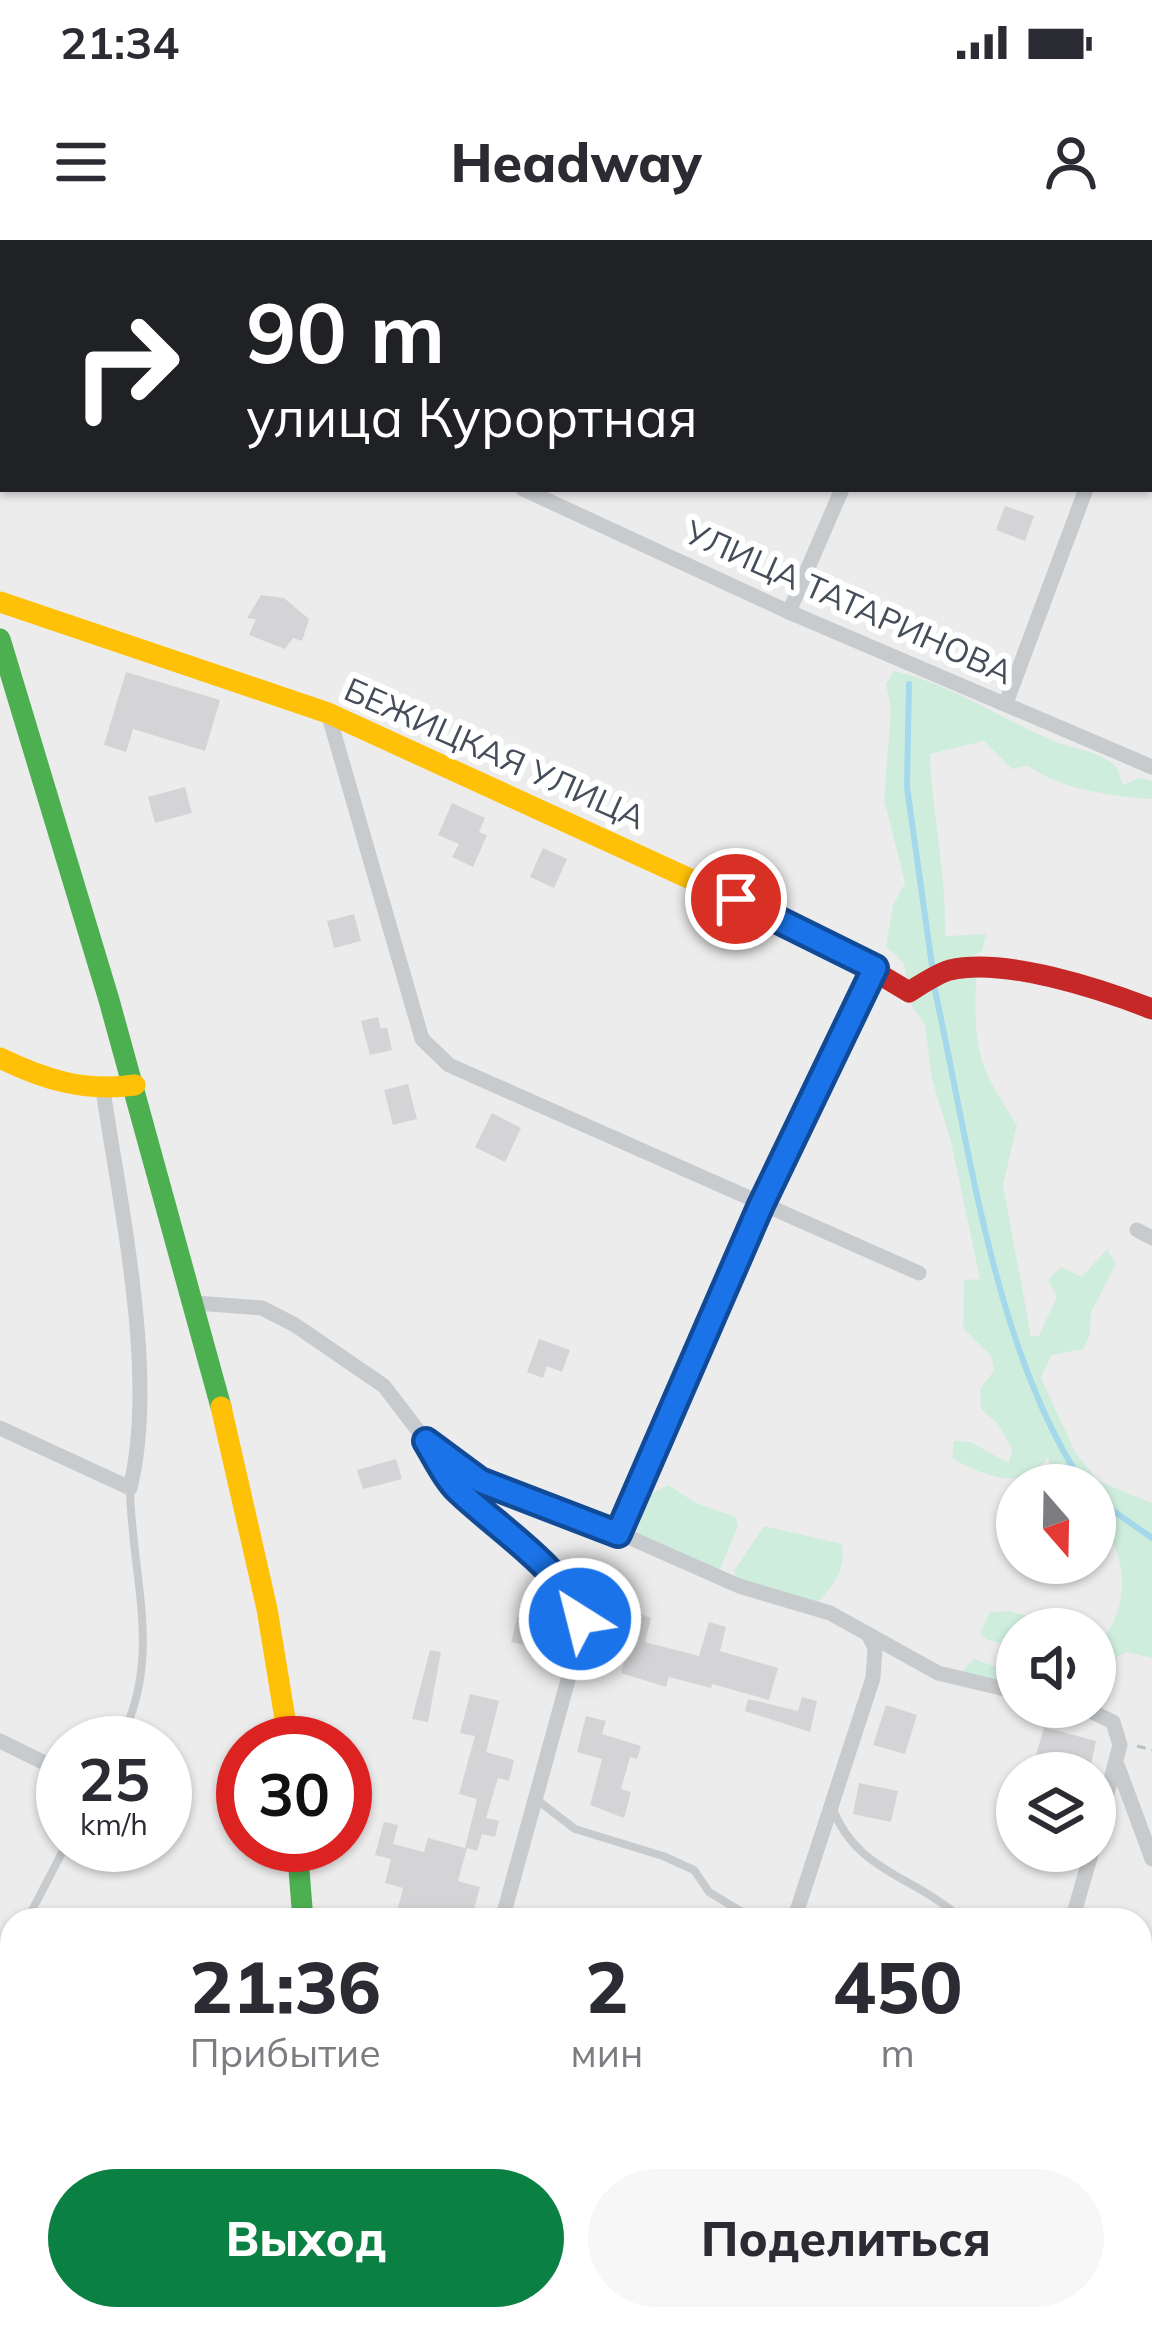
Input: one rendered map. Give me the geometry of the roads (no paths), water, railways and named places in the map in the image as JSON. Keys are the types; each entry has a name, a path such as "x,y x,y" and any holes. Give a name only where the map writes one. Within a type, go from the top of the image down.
{"street":[{"path":"790,611 841,492"},
{"path":"1006,703 1085,492"},
{"name":"УЛИЦА ТАТАРИНОВА","path":"548,494 790,611 1152,767"},
{"name":"БЕЖИЦКАЯ УЛИЦА","path":"0,602 328,713 818,937 909,992 952,969 997,970 1128,998 1152,1009"},
{"path":"0,639 135,1085 195,1303 259,1552 285,1716"},
{"path":"328,713 422,1039 449,1065 919,1273"},
{"path":"618,1534 761,1205 875,968"},
{"path":"0,1058 45,1080 103,1090 135,1085"},
{"path":"0,1428 130,1488 141,1445 140,1367 103,1090"},
{"path":"195,1303 262,1309 295,1324 384,1386 454,1487 501,1525 577,1606 582,1629 579,1652 505,1908"},
{"path":"426,1441 480,1481 739,1586 830,1613 938,1672 996,1687"},
{"path":"798,1908 873,1678 874,1648 867,1631"},
{"path":"1115,1728 1120,1745 1116,1767"},
{"path":"0,1741 36,1759"},
{"path":"1117,1764 1152,1859"},
{"path":"299,1872 302,1908"},
{"path":"1075,1908 1086,1872"}],"lane":[{"path":"130,1488 131,1540 146,1656 140,1695 131,1716"},
{"path":"536,1799 575,1829 694,1870 710,1892 735,1908"},
{"path":"832,1807 851,1846 925,1888 949,1908"},
{"path":"33,1908 52,1872"}],"waterway":[{"path":"909,684 907,787 933,973"},
{"path":"934,986 1006,1310 1053,1432 1072,1464"},
{"path":"1116,1513 1152,1538"}]}
